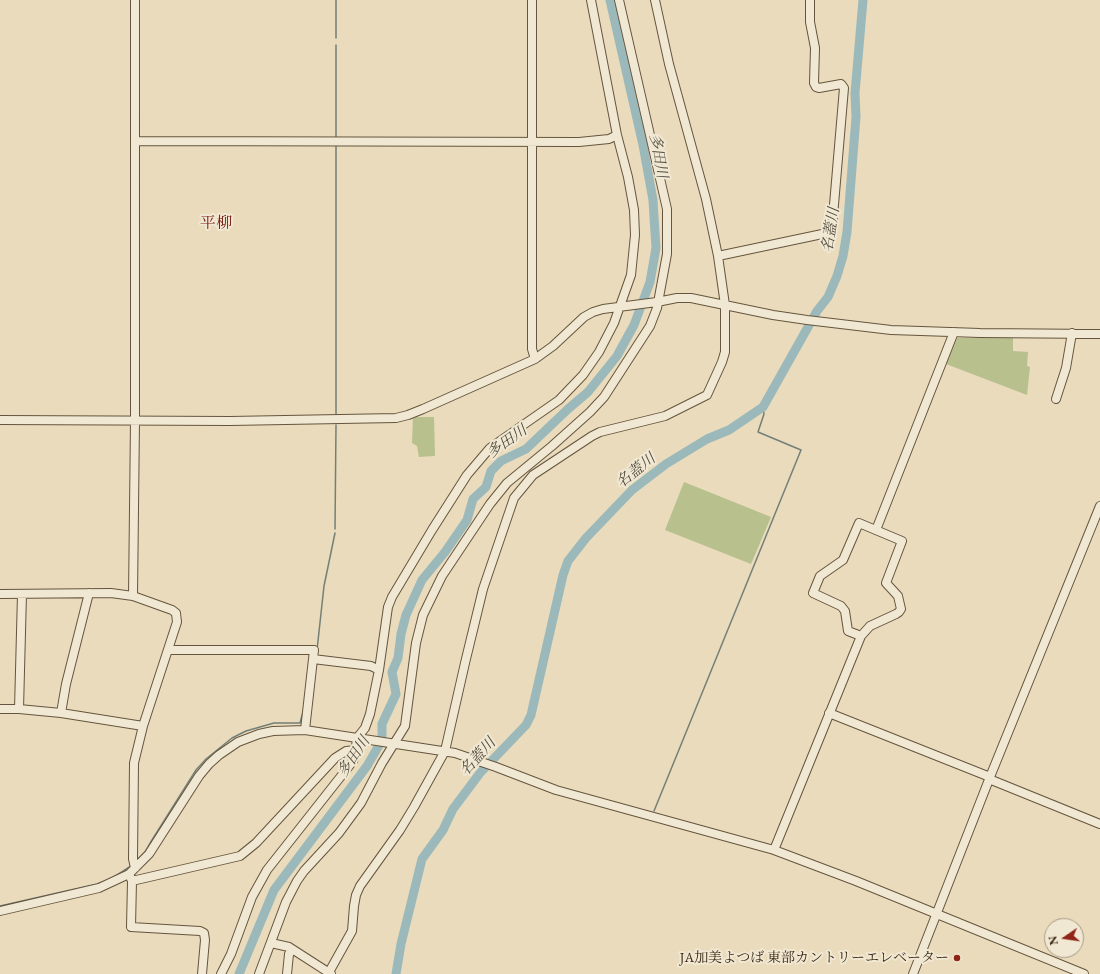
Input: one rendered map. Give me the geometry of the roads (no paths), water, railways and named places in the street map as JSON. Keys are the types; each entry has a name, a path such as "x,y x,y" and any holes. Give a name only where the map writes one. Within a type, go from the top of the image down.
{"street":[{"path":"133,596 135,421 134,0"},
{"path":"532,0 532,349 535,359"},
{"path":"221,974 231,954 252,897 267,870 353,762 360,738 370,714 379,670 388,608 392,597 432,530 467,475 490,448 559,400 584,375 599,352 621,307 630,275 635,235 634,210 628,177 617,135 591,0"},
{"path":"259,974 286,902 297,881 338,833 361,803 392,743 405,726 416,643 423,615 442,576 490,504 507,483 552,446 590,412 604,397 650,326 657,308 656,302 659,299 667,254 667,209 619,0"},
{"path":"271,943 289,947 329,974 352,931 356,895 360,886 387,846 400,830 445,751 484,589 514,498 532,475 600,432 665,416 707,395 710,392 724,356 725,305 718,256 706,199 669,64 655,0"},
{"path":"718,256 827,233 832,228 844,88 841,84 819,88 816,87 814,83 815,48 810,22 810,0"},
{"path":"135,141 579,142 608,140 617,135"},
{"path":"0,420 135,421 396,418 408,415 535,359 553,346 584,317 603,309 677,298 691,298 773,315 820,322 892,330 1100,334"},
{"path":"876,530 954,332"},
{"path":"1056,400 1066,368 1072,333"},
{"path":"912,974 992,780 1100,506"},
{"path":"774,850 861,636 870,626 896,614 900,609 898,596 887,585 886,580 902,541 861,523 858,524 843,560 820,576 813,593 841,606 845,611 848,631 861,636"},
{"path":"61,713 66,684 90,593"},
{"path":"0,594 90,593 133,596 172,610 176,613 176,622 143,726 134,763 131,927 200,931 204,933 205,940 202,974"},
{"path":"19,709 22,594"},
{"path":"168,650 314,650 305,730"},
{"path":"313,658 371,666 379,670"},
{"path":"0,709 19,709 61,713 143,726"},
{"path":"829,713 1100,824"},
{"path":"0,911 99,888 114,882 133,870 149,854 200,776 209,764 219,755 238,742 259,734 305,730 445,751 485,763 562,792 774,850 937,913 1084,974"},
{"path":"133,870 240,856 256,843 335,758 346,751 356,750"},
{"path":"287,974 292,950"}],"waterway":[{"path":"336,0 336,38"},
{"name":"多田川","path":"239,974 274,890 367,766 382,740 382,724 396,694 392,672 398,658 401,634 406,615 422,580 445,552 467,520 473,499 486,487 491,471 501,461 526,449 588,392 617,356 634,325 650,282 656,248 653,200 643,145 610,0"},
{"name":"名蓋川","path":"396,974 401,944 422,859 443,830 453,809 480,773 526,725 531,715 563,575 568,561 586,538 632,490 666,464 707,439 729,430 763,407 817,311 828,297 837,276 843,256 847,232 856,117 855,93 863,0"},
{"path":"336,45 336,139"},
{"path":"336,145 336,415"},
{"path":"654,811 801,450 758,432 764,414 763,407"},
{"path":"335,529 336,425"},
{"path":"317,650 324,586 335,533"},
{"path":"137,860 145,852 196,770 206,759 232,738 246,731 274,723 300,723 304,708"},
{"path":"114,877 131,866"},
{"path":"0,906 105,881"}],"place":[{"name":"JA加美よつば 東部カントリーエレベーター","path":"957,958"}],"district":[{"name":"平柳","path":"216,224"}]}
